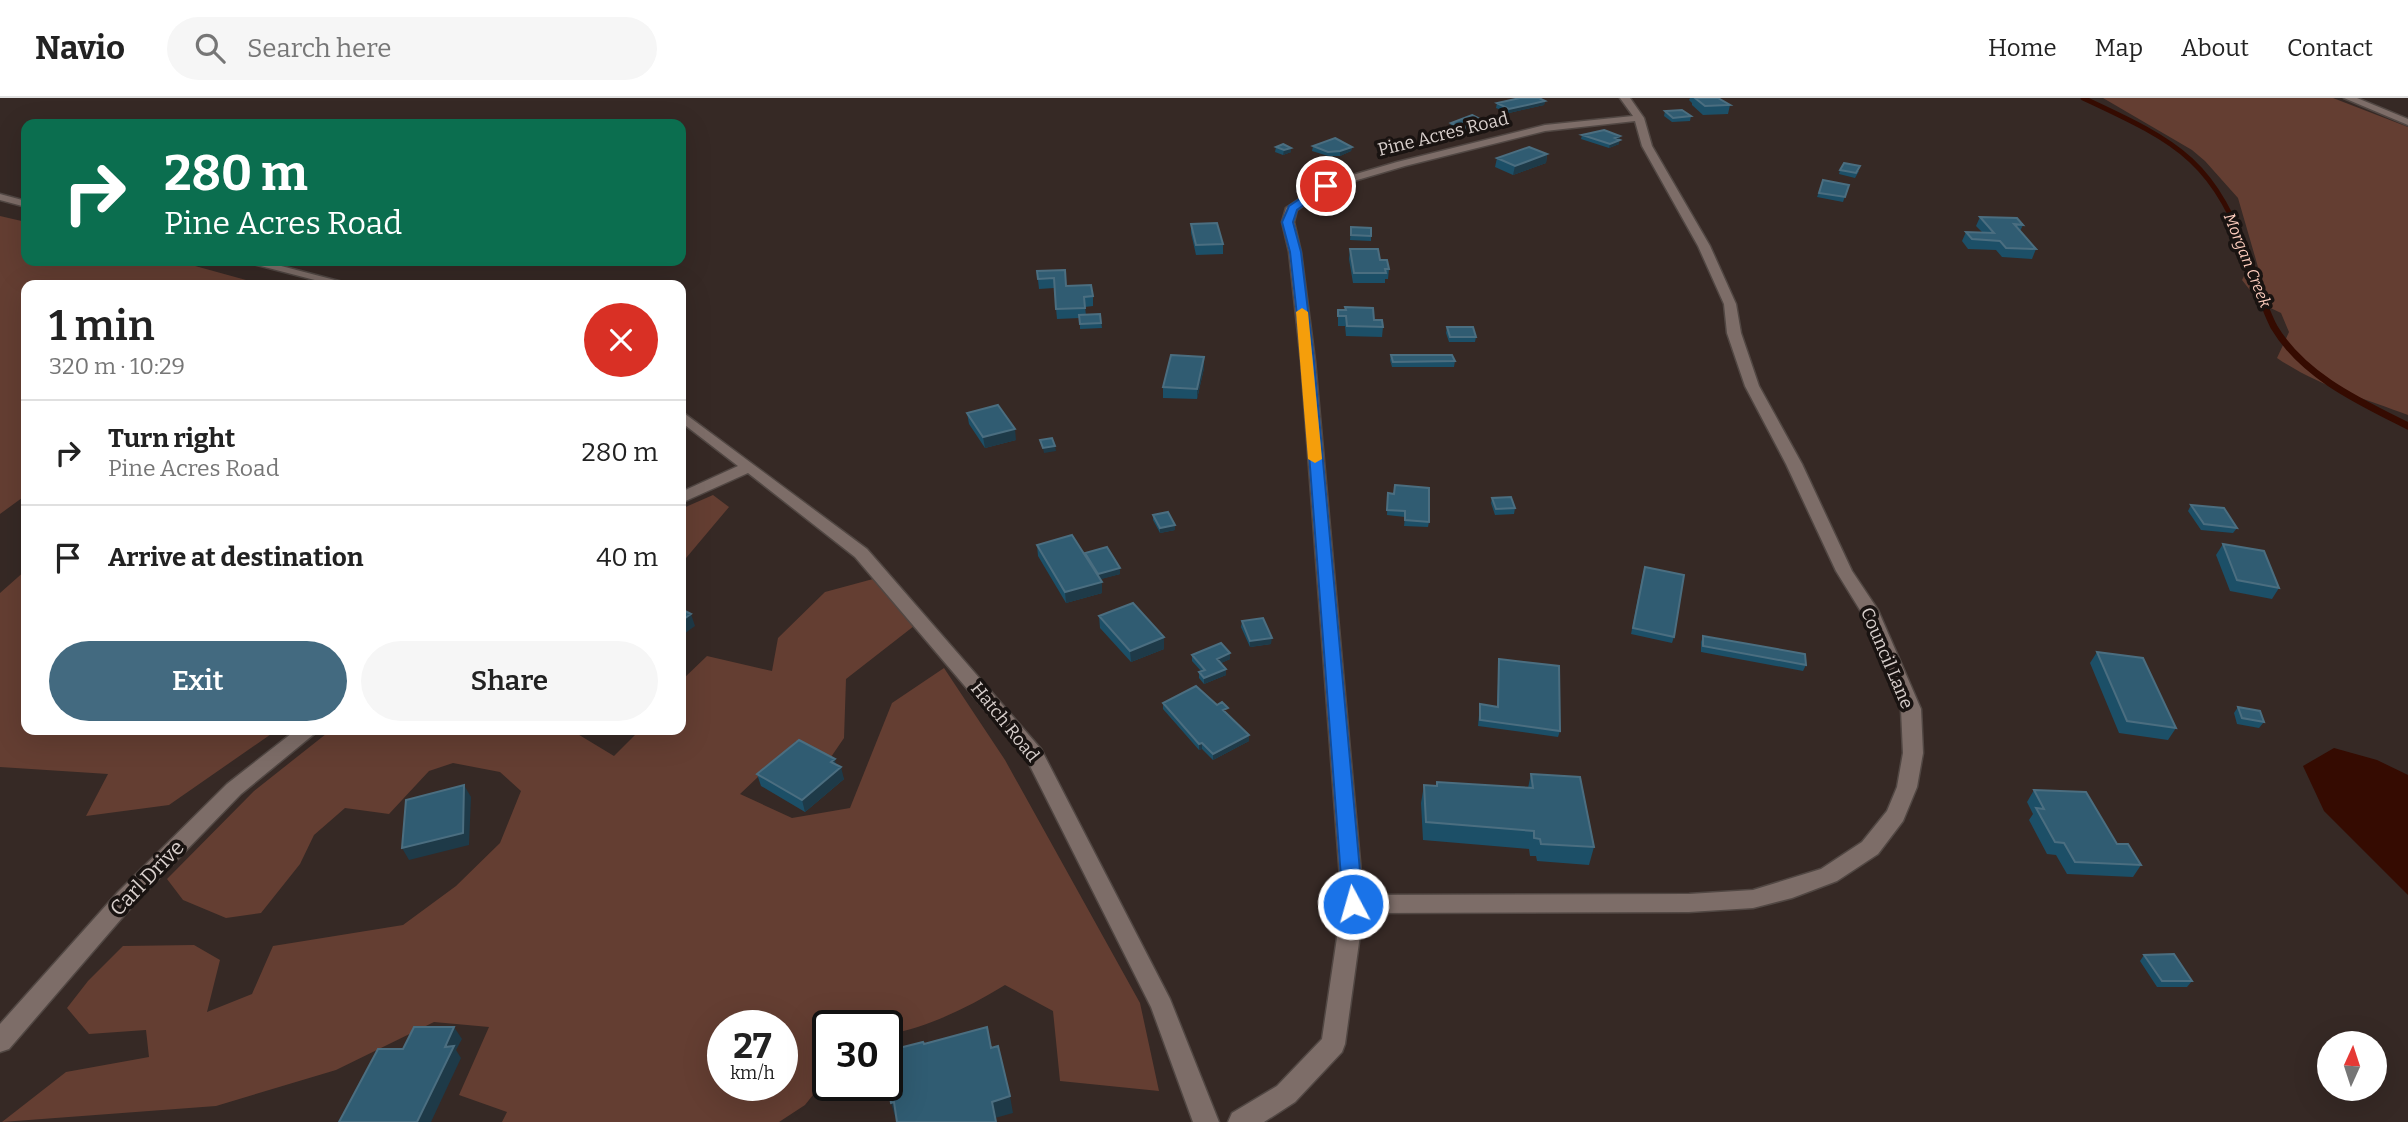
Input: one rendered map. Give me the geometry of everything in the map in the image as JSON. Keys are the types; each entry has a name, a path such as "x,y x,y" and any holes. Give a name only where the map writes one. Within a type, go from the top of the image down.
{"street":[{"name":"Council Lane","path":"1353,904 1689,902 1753,898 1792,889 1829,875 1870,849 1896,815 1908,787 1913,753 1911,709 1869,610 1844,571 1794,464 1752,386 1734,333 1730,304 1704,246 1647,146 1639,118 1625,98"},
{"path":"2349,98 2408,122"},
{"name":"Pine Acres Road","path":"1353,904 1308,361 1295,252 1287,222 1292,208 1326,186 1401,164 1545,128 1639,118"},
{"path":"0,197 21,203"},
{"path":"269,266 327,280"},
{"name":"Hatch Road","path":"686,419 861,553 1034,754 1162,1006 1206,1122"},
{"path":"686,496 747,468"},
{"name":"Carl Drive","path":"0,1041 126,898 234,789 303,735"},
{"path":"1241,1122 1286,1094 1334,1044 1353,904"}],"shaded area":[{"path":"2103,98 2333,98 2408,127 2408,415 2324,384 2277,358 2289,332 2281,313 2260,303 2242,280 2246,272 2258,267 2238,198 2192,150"},
{"path":"0,216 21,221 21,266 195,266 246,280 21,280 21,499 0,514"},
{"path":"713,495 729,507 686,558 686,507"},
{"path":"21,574 21,735 270,735 169,805 86,816 108,774 0,767 0,593"},
{"path":"873,579 914,626 846,679 844,738 831,757 796,741 740,794 792,818 850,808 892,703 944,668 1005,760 1140,1003 1159,1091 1060,1081 1053,1011 1005,985 948,1015 903,1031 903,1010 812,1010 812,1096 805,1105 779,1122 502,1122 507,1112 459,1095 489,1027 434,1022 336,1070 216,1106 2,1122 66,1072 149,1057 146,1030 89,1034 67,1008 88,981 123,946 194,945 220,960 207,1012 252,994 273,946 403,925 456,886 500,843 521,791 500,772 453,763 429,771 389,814 345,808 314,835 300,864 261,913 226,918 183,900 167,879 254,791 325,735 579,735 614,756 635,735 686,735 686,676 707,656 772,671 778,638 825,592"},
{"path":"2334,748 2377,760 2408,775 2408,895 2324,811 2303,766"}],"building":[{"path":"1520,98 1539,98 1545,101 1509,109 1497,103"},
{"path":"1695,98 1718,98 1730,105 1705,106"},
{"path":"1682,110 1691,116 1673,118 1665,111"},
{"path":"1472,115 1488,123 1462,128 1451,123"},
{"path":"1604,130 1620,136 1615,138 1620,140 1610,144 1582,135"},
{"path":"1335,138 1352,147 1328,152 1313,146"},
{"path":"1283,144 1291,148 1284,150 1276,147"},
{"path":"1529,147 1547,154 1515,166 1497,158"},
{"path":"1844,163 1860,166 1856,173 1840,170"},
{"path":"1823,180 1849,185 1845,197 1819,193"},
{"path":"1980,217 2017,218 2023,225 2014,224 2036,249 2006,248 2000,241 1972,239 1966,232 1994,233"},
{"path":"1217,223 1223,244 1196,245 1191,224"},
{"path":"1351,227 1371,228 1371,236 1351,235"},
{"path":"1350,249 1378,249 1380,260 1387,260 1389,269 1385,269 1386,273 1354,273"},
{"path":"1065,270 1066,286 1091,285 1093,296 1084,297 1085,308 1056,309 1054,278 1038,279 1037,271"},
{"path":"1345,307 1373,308 1374,320 1382,320 1383,327 1347,326 1346,316 1338,316 1338,310 1346,310"},
{"path":"1100,314 1101,323 1080,324 1079,315"},
{"path":"1447,327 1473,327 1476,337 1450,337"},
{"path":"1171,355 1204,357 1197,389 1163,387"},
{"path":"1391,355 1452,355 1455,361 1393,362"},
{"path":"998,405 1015,429 983,437 967,413"},
{"path":"1052,438 1055,446 1043,448 1040,440"},
{"path":"1395,485 1429,488 1429,522 1405,520 1405,511 1387,510 1388,493 1394,494"},
{"path":"1511,497 1515,508 1496,509 1492,498"},
{"path":"2191,505 2224,508 2237,528 2204,524"},
{"path":"1168,512 1175,525 1160,528 1153,515"},
{"path":"1072,535 1102,582 1065,592 1037,545"},
{"path":"2223,544 2264,551 2279,588 2237,580"},
{"path":"1107,547 1120,568 1098,574 1085,553"},
{"path":"1645,567 1684,575 1674,637 1633,628"},
{"path":"1133,603 1164,637 1130,651 1099,616"},
{"path":"1263,618 1272,638 1250,641 1242,621"},
{"path":"1703,636 1805,654 1806,665 1703,646"},
{"path":"1221,643 1230,653 1217,659 1226,669 1204,678 1199,672 1205,670 1192,655"},
{"path":"2097,652 2143,658 2176,728 2127,721"},
{"path":"1499,659 1559,666 1560,731 1480,720 1480,704 1498,707"},
{"path":"1196,686 1217,705 1222,702 1228,708 1223,710 1249,735 1213,754 1202,743 1199,744 1163,703"},
{"path":"2238,707 2260,711 2264,722 2242,718"},
{"path":"799,740 835,759 831,762 841,767 802,800 757,774"},
{"path":"1531,774 1580,777 1594,847 1541,844 1540,839 1534,838 1534,831 1426,822 1424,785 1437,786 1437,782 1533,788"},
{"path":"464,785 463,833 402,848 406,800"},
{"path":"2034,790 2086,792 2117,844 2128,844 2141,865 2075,862 2064,843 2055,842 2036,808 2044,809"},
{"path":"2174,954 2192,981 2162,981 2144,955"},
{"path":"414,1027 454,1027 445,1047 454,1046 417,1122 339,1122 378,1049 403,1049"},
{"path":"987,1027 991,1048 998,1046 1010,1096 992,1102 996,1122 897,1122 894,1102 891,1101 903,1101 903,1047 923,1042 924,1044"}],"waterway":[{"name":"Morgan Creek","path":"2083,98 2146,129 2191,160 2224,203 2252,268"},
{"name":"Morgan Creek","path":"2251,266 2274,327 2300,360 2334,386 2408,426"}],"slow traffic":[{"path":"1302,312 1315,459"}],"route":[{"path":"1326,186 1292,208 1287,222 1293,237 1308,361 1338,755 1353,904"}]}
